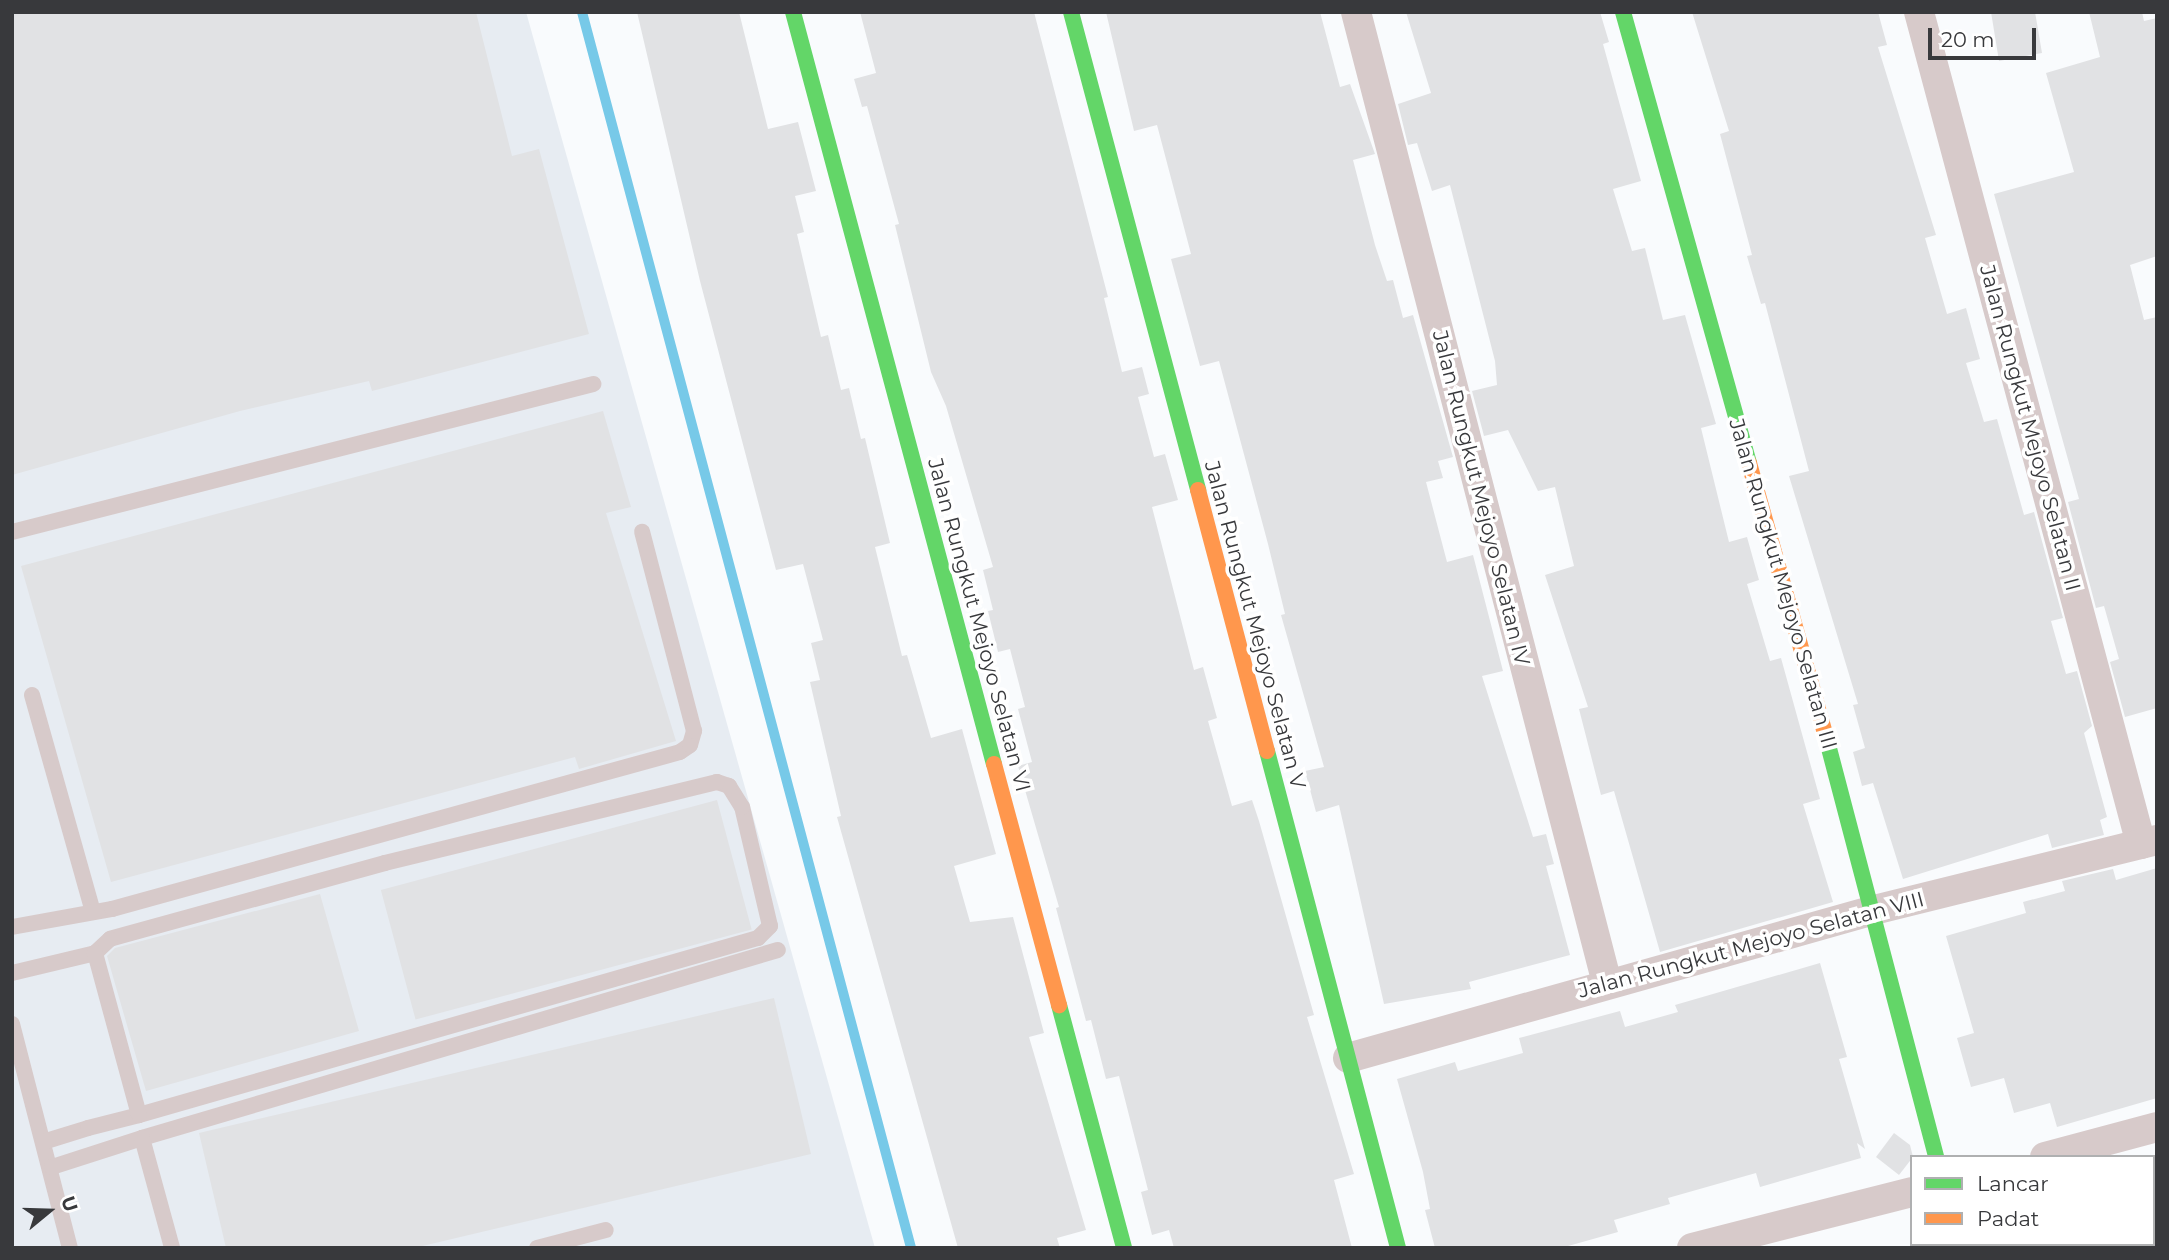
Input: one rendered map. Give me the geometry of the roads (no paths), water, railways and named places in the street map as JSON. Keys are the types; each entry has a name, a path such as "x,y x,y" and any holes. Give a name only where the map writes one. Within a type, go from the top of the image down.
{"street":[{"name":"Jalan Rungkut Mejoyo Selatan VI","path":"793,12 1124,1248"},
{"name":"Jalan Rungkut Mejoyo Selatan V","path":"1072,12 1398,1248"},
{"name":"Jalan Rungkut Mejoyo Selatan IV","path":"1356,12 1607,983"},
{"name":"Jalan Rungkut Mejoyo Selatan III","path":"1623,12 1874,910 1935,1155"},
{"name":"Jalan Rungkut Mejoyo Selatan II","path":"1919,12 2149,842"},
{"name":"Jalan Rungkut Mejoyo Selatan VIII","path":"1348,1058 1874,910 2149,842"},
{"path":"2052,1155 2157,1126"},
{"path":"1692,1248 1910,1193"}],"lane":[{"path":"12,532 593,384"},
{"path":"12,927 93,912 680,752 690,745 694,730 642,531"},
{"path":"32,695 93,912"},
{"path":"12,974 95,953 110,939 145,928 385,863 717,782 729,786 742,807 770,926 766,934 43,1142"},
{"path":"52,1167 778,950"},
{"path":"95,953 139,1115"},
{"path":"12,1024 52,1167 70,1248"},
{"path":"142,1138 172,1248"},
{"path":"537,1248 606,1230"}],"waterway":[{"path":"582,12 911,1248"}]}
